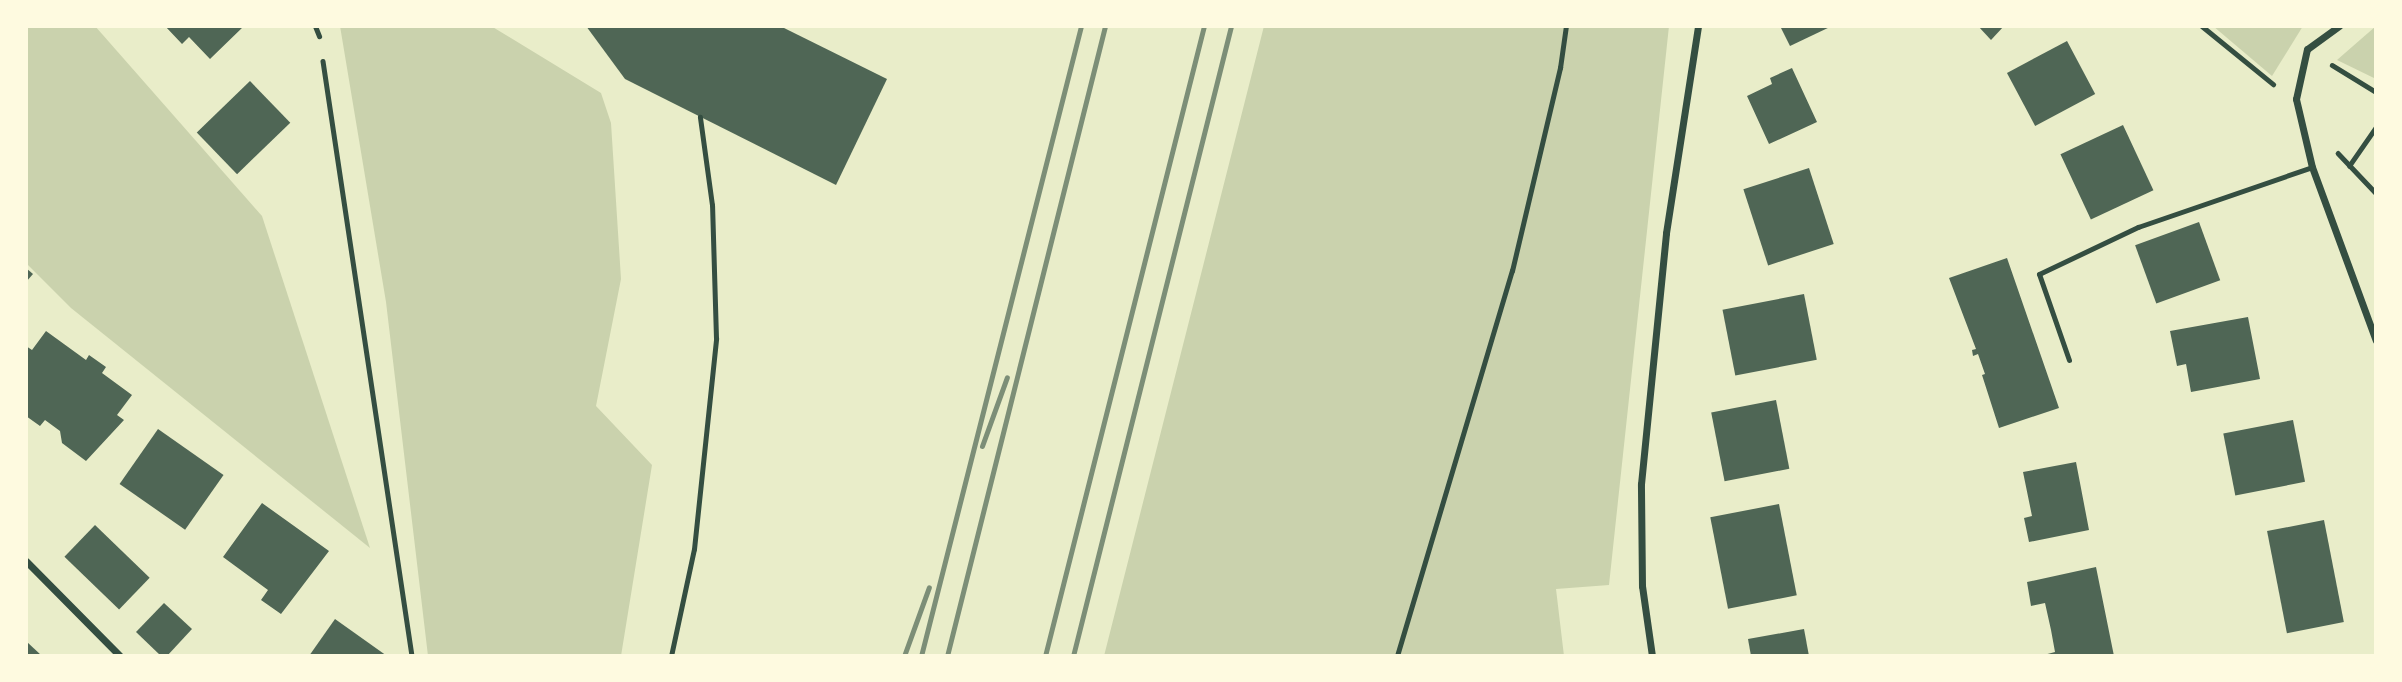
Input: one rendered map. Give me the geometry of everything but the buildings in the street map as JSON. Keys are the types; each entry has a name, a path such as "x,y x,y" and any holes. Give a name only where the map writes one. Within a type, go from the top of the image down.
{"street":[{"path":"1652,656 1642,586 1641,484 1666,233 1698,26"},
{"path":"2339,26 2307,49 2296,99 2312,167 2376,341"},
{"path":"26,561 120,656"}],"lane":[{"path":"315,26 319,36"},
{"path":"671,656 694,549 716,338 712,205 700,117"},
{"path":"2069,360 2039,274 2138,227 2312,167"}],"path":[{"path":"1396,656 1512,271 1566,26"},
{"path":"2202,26 2296,99"},
{"path":"319,36 412,656"},
{"path":"2307,49 2376,92"},
{"path":"2349,166 2376,127"}],"green space":[{"path":"26,26 95,26 262,216 370,548 71,308 26,263"},
{"path":"340,26 491,26 601,93 611,123 621,279 596,406 652,465 621,656 428,656 386,302"},
{"path":"1264,26 1669,26 1609,585 1556,589 1564,656 1104,656"},
{"path":"2213,26 2303,26 2272,76"},
{"path":"2376,26 2376,79 2337,60"}],"railway":[{"path":"921,656 1081,26"},
{"path":"947,656 1105,26"},
{"path":"1045,656 1204,26"},
{"path":"1073,656 1231,26"},
{"path":"982,446 1007,377"},
{"path":"904,656 929,587"}]}
